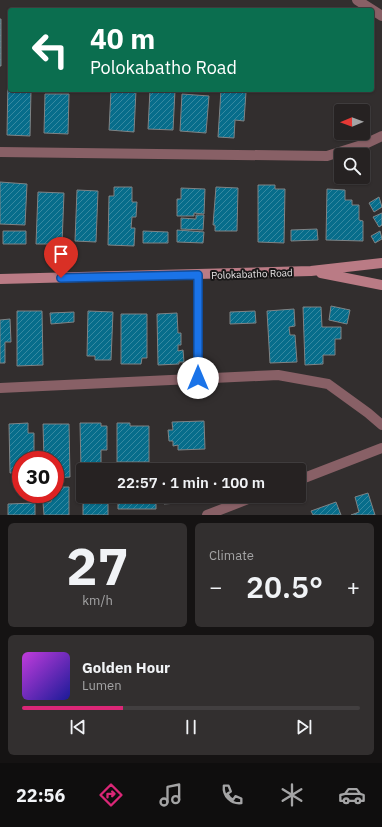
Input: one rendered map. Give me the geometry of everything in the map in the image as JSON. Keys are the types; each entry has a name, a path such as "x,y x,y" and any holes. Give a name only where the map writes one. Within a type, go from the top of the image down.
{"street":[{"path":"356,0 369,8"},
{"path":"0,152 327,156 365,144 382,136"},
{"path":"311,272 382,263"},
{"path":"311,272 382,285"},
{"name":"Polokabatho Road","path":"0,279 311,272"},
{"path":"198,275 198,378"},
{"path":"0,388 278,375 328,384 382,425"},
{"path":"306,477 382,448"},
{"path":"207,515 238,503"}],"building":[{"path":"1,19 1,66 0,66"},
{"path":"8,78 8,92 31,92 30,136 7,135"},
{"path":"111,92 136,92 134,132 109,130"},
{"path":"150,92 175,92 173,130 148,129"},
{"path":"221,92 246,92 244,121 235,120 234,138 218,137"},
{"path":"45,94 69,94 68,134 44,133"},
{"path":"182,94 209,96 206,133 180,131"},
{"path":"0,182 27,184 25,225 0,224"},
{"path":"258,185 275,185 275,189 285,189 284,243 258,242"},
{"path":"114,187 132,187 132,202 137,202 136,217 132,217 131,228 135,228 134,246 108,245 109,196 114,196"},
{"path":"216,187 238,188 237,231 215,231 215,225 213,225"},
{"path":"181,188 205,189 204,214 194,213 194,216 177,216 177,199 181,199"},
{"path":"327,189 345,190 345,200 352,200 352,205 359,205 359,220 363,221 363,241 326,240"},
{"path":"77,190 98,191 96,242 75,241"},
{"path":"38,192 64,193 62,244 36,244"},
{"path":"379,197 382,207 374,212 369,203"},
{"path":"382,213 382,225 379,227 373,217"},
{"path":"196,215 204,215 203,230 181,229 181,218 196,219"},
{"path":"317,229 318,240 291,241 291,230"},
{"path":"177,230 204,232 203,243 177,242"},
{"path":"3,231 26,231 26,244 3,244"},
{"path":"143,231 168,232 168,243 143,243"},
{"path":"380,231 382,239 375,243 371,236"},
{"path":"331,306 350,310 347,324 329,320"},
{"path":"303,307 321,307 322,327 341,327 341,339 335,339 335,355 323,355 323,364 305,365"},
{"path":"294,309 295,326 289,327 290,335 295,335 297,362 270,363 267,311"},
{"path":"17,311 42,311 43,365 17,366"},
{"path":"88,311 113,312 111,360 95,360 95,356 87,356"},
{"path":"255,311 256,323 230,324 230,312"},
{"path":"74,312 74,322 51,324 50,313"},
{"path":"177,313 178,333 181,333 181,345 178,345 178,351 183,350 184,362 179,362 179,364 158,365 157,314"},
{"path":"121,314 147,314 147,358 142,358 141,364 121,364"},
{"path":"10,319 11,342 5,342 5,363 0,363 0,320"},
{"path":"204,421 205,449 178,450 178,445 173,446 173,441 169,441 168,430 173,430 172,422"},
{"path":"28,423 28,433 34,433 34,451 12,451 12,473 10,473 9,424"},
{"path":"80,423 101,423 101,426 107,426 107,450 101,450 101,463 81,463"},
{"path":"117,423 130,423 130,426 149,426 149,462 117,462"},
{"path":"43,424 69,424 70,477 64,477 64,451 44,451"},
{"path":"64,487 69,487 69,515 44,515 43,503 64,503"},
{"path":"368,493 375,515 351,515 359,512 355,497"},
{"path":"336,502 341,515 313,515 311,511"},
{"path":"35,503 35,515 8,515 8,504"},
{"path":"83,503 108,503 108,515 83,515"},
{"path":"118,503 156,503 156,509 118,509"}],"route":[{"path":"61,278 198,275 198,378"}]}
